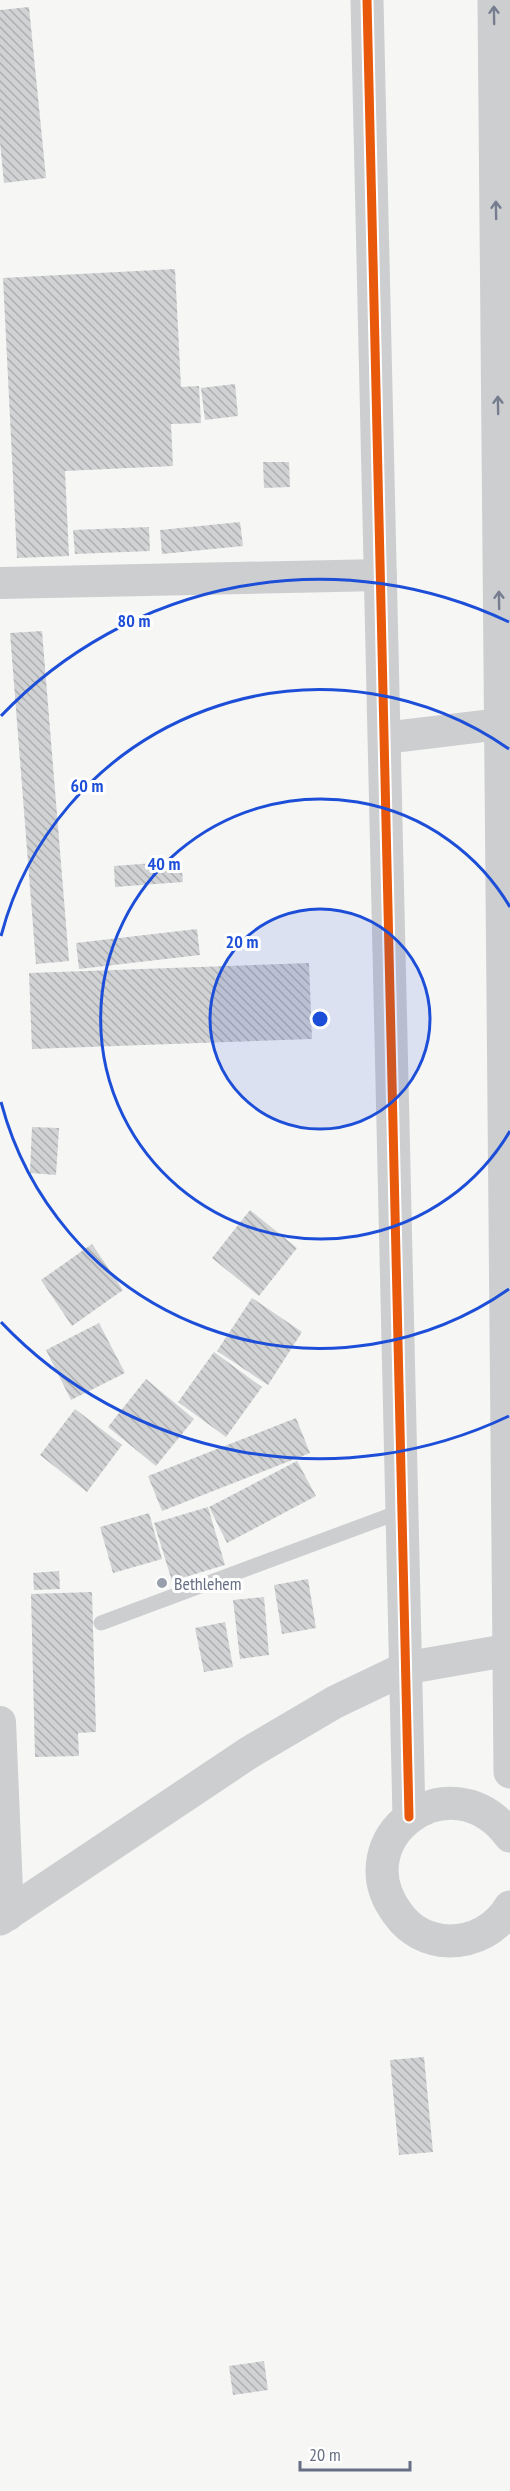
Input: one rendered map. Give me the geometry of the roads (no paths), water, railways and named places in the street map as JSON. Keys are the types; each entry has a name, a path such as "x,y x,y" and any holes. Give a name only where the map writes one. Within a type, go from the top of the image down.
{"street":[{"path":"367,0 410,1817"},
{"path":"494,0 505,724 510,1772"},
{"path":"0,583 381,574"},
{"path":"384,738 505,724"},
{"path":"4,1917 292,1725 406,1668 509,1650"},
{"path":"0,1722 4,1917"},
{"path":"508,1916 479,1936 463,1940 430,1938 415,1931 402,1920 385,1892 383,1867 388,1842 398,1828 424,1808 440,1803 464,1804 488,1813 501,1823 510,1836"}],"lane":[{"path":"101,1623 402,1511"}],"place":[{"name":"Bethlehem","path":"162,1583"}]}
